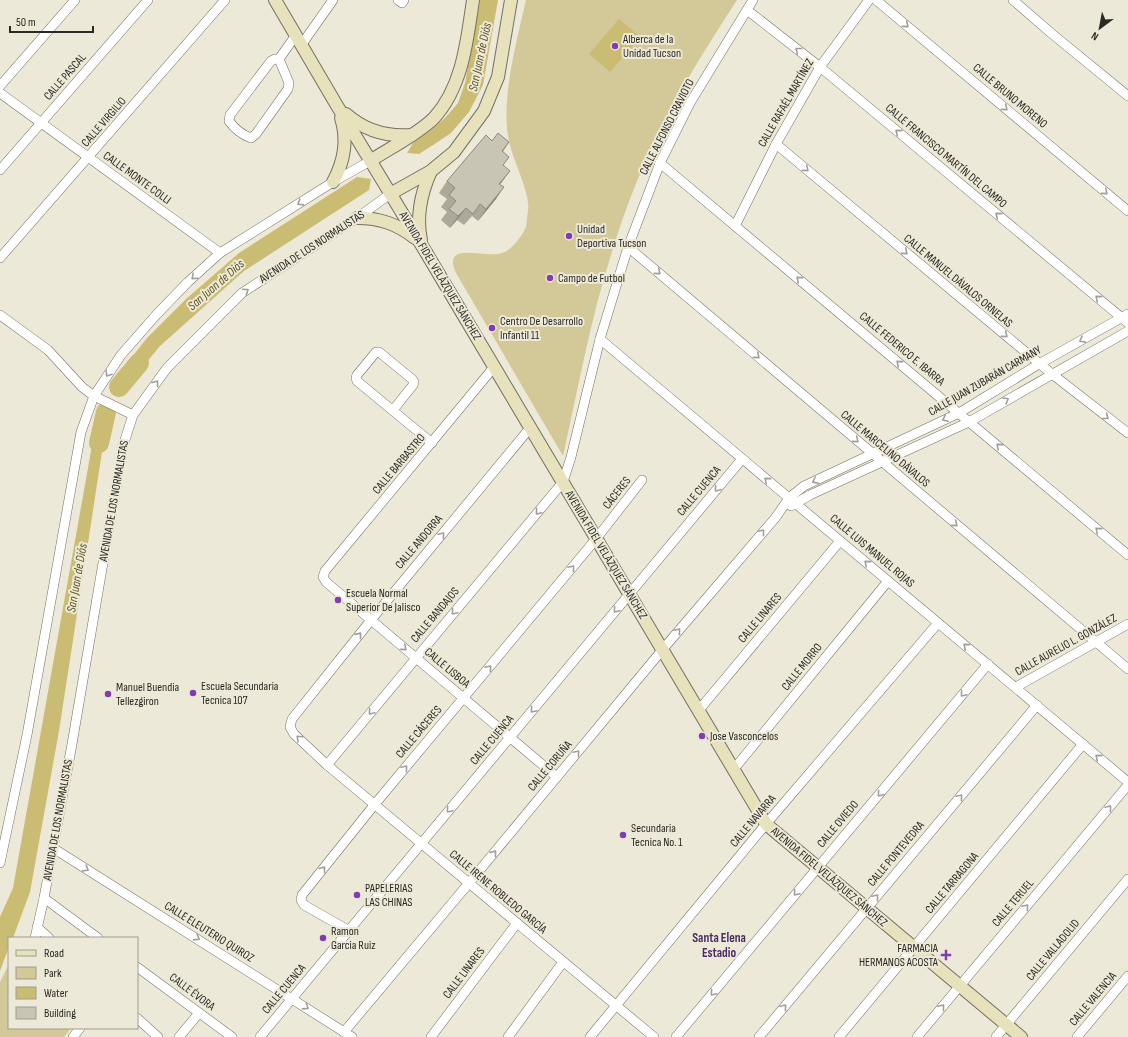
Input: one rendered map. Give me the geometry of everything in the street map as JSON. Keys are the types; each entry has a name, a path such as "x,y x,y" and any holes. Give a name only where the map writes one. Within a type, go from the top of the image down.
{"street":[{"path":"0,86 74,0"},
{"name":"CALLE PASCAL","path":"0,170 148,0"},
{"name":"CALLE VIRGILIO","path":"0,258 225,0"},
{"name":"AVENIDA FIDEL VELÁZQUEZ SÁNCHEZ","path":"275,0 766,824 1021,1037"},
{"path":"279,59 289,83 288,89 256,134 252,138 246,136 232,125 229,121 230,115 271,61 279,59 299,40 333,0"},
{"path":"398,0 402,3 404,0"},
{"path":"0,863 27,735 81,432 94,396 121,355 136,337 188,282 220,253 413,134 434,118 451,94 464,59 473,0"},
{"name":"AVENIDA DE LOS NORMALISTAS","path":"35,937 54,848 123,446 133,415 167,368 242,293 357,218 390,194 431,171 454,152 484,111 498,77 511,0"},
{"name":"CALLE ALFONSO CRAVIOTO","path":"563,482 571,457 600,339 628,247 660,163 690,103 746,10 754,0"},
{"name":"CALLE RAFAÉL MARTÍNEZ","path":"736,226 776,144 820,67 869,0"},
{"name":"CALLE BRUNO MORENO","path":"876,0 1128,211"},
{"path":"1013,0 1128,96"},
{"name":"CALLE FRANCISCO MARTÍN DEL CAMPO","path":"746,10 820,67 1126,319"},
{"name":"CALLE MONTE COLLI","path":"0,93 220,253"},
{"path":"336,104 352,120 373,131 393,135 413,134"},
{"path":"333,182 341,164 344,144 343,124 336,104"},
{"name":"CALLE MANUEL DÁVALOS ORNELAS","path":"776,144 1039,364 1128,433"},
{"name":"CALLE FEDERICO E. IBARRA","path":"660,163 1128,555"},
{"path":"422,245 419,226 420,207 424,189 431,171"},
{"path":"357,218 379,220 390,223 407,232 422,245"},
{"name":"CALLE MARCELINO DÁVALOS","path":"628,247 1128,669"},
{"path":"0,315 48,350 82,387 94,396 133,415"},
{"name":"CALLE JUAN ZUBARÁN CARMANY","path":"792,501 804,486 959,413 1039,364 1126,319"},
{"name":"CALLE JUAN ZUBARÁN CARMANY","path":"792,501 810,495 969,422 1128,331"},
{"name":"CALLE LUIS MANUEL ROJAS","path":"600,339 1128,782"},
{"path":"393,410 414,382 379,352 376,352 357,375 357,381 432,443"},
{"name":"CALLE BARBASTRO","path":"323,576 325,571 494,367"},
{"name":"CALLE ANDORRA","path":"327,765 294,734 290,727 292,719 371,620 530,428"},
{"name":"CALLE CUENCA","path":"260,1037 742,459"},
{"name":"CÁCERES","path":"596,539 642,480"},
{"name":"CALLE BANDAJOS","path":"327,765 563,482"},
{"name":"CALLE CORUÑA","path":"348,1034 469,883 663,649 776,517 792,501"},
{"name":"CALLE CÁCERES","path":"348,930 304,905 301,900 302,895 375,804 596,539"},
{"name":"CALLE LINARES","path":"699,710 840,541"},
{"name":"CALLE LISBOA","path":"323,576 326,582 557,777"},
{"name":"CALLE MORRO","path":"734,769 888,581"},
{"name":"CALLE NAVARRA","path":"590,1037 766,824 938,623"},
{"name":"CALLE AURELIO L. GONZÁLEZ","path":"1016,687 1128,624"},
{"name":"CALLE OVIEDO","path":"676,1037 988,664"},
{"name":"CALLE PONTEVEDRA","path":"758,1037 1037,705"},
{"name":"CALLE TARRAGONA","path":"839,1037 1083,744"},
{"name":"CALLE IRENE ROBLEDO GARCÍA","path":"327,765 654,1037"},
{"name":"CALLE TERUEL","path":"917,1037 1128,785"},
{"name":"CALLE ELEUTERIO QUIROZ","path":"54,848 348,1034"},
{"name":"CALLE VALLADOLID","path":"996,1037 1128,879"},
{"path":"44,898 97,937"},
{"name":"CALLE LINARES","path":"432,1037 517,923"},
{"path":"37,927 48,937"},
{"path":"508,1037 564,962"},
{"name":"CALLE ÉVORA","path":"138,968 232,1037"},
{"name":"CALLE VALENCIA","path":"1077,1037 1128,976"},
{"path":"179,1037 199,1013"},
{"path":"138,1019 158,1037"},
{"path":"73,1037 79,1029"}],"green space":[{"name":"Unidad Deportiva Tucson","path":"526,0 737,0 701,56 668,114 651,148 629,201 597,305 563,456 456,273 453,263 454,257 459,254 495,254 505,252 516,242 526,227 528,211 527,196 509,141 507,108 508,89 514,52"},
{"path":"8,966 8,1029 70,1029 64,1037 0,1037 0,982"}],"water":[{"path":"480,0 498,0 483,85 469,112 451,133 419,154 407,153 413,143 445,118 458,103 465,83"},
{"name":"Alberca de la Unidad Tucson","path":"619,19 640,37 610,72 589,54"},
{"path":"357,177 371,179 369,190 244,271 160,346 132,380 121,384 120,372 147,338 186,299 239,253"},
{"path":"104,416 106,426 59,731 30,892 13,937 8,937 8,950 0,971 0,917 13,888 96,423"}],"building":[{"path":"498,133 509,142 502,151 509,157 503,165 510,171 499,184 504,187 486,209 480,204 473,214 466,208 458,216 449,209 456,201 449,195 455,188 447,181 486,135 492,141"}],"waterway":[{"name":"San Juan de Diós","path":"119,387 139,363"},
{"name":"San Juan de Diós","path":"99,443 106,412"}],"place":[{"name":"Alberca de la Unidad Tucson","path":"615,46"},
{"name":"Unidad Deportiva Tucson","path":"569,236"},
{"name":"Campo de Futbol","path":"550,278"},
{"name":"Centro De Desarrollo Infantil 11","path":"492,328"},
{"name":"Escuela Normal Superior De Jalisco","path":"338,600"},
{"name":"Escuela Secundaria Tecnica 107","path":"193,693"},
{"name":"Manuel Buendia Tellezgiron","path":"108,694"},
{"name":"Jose Vasconcelos","path":"702,736"},
{"name":"Secundaria Tecnica No. 1","path":"623,835"},
{"name":"PAPELERIAS LAS CHINAS","path":"357,895"},
{"name":"Ramon Garcia Ruiz","path":"323,938"},
{"name":"FARMACIA HERMANOS ACOSTA","path":"946,955"}],"district":[{"name":"Santa Elena Estadio","path":"719,946"}]}
